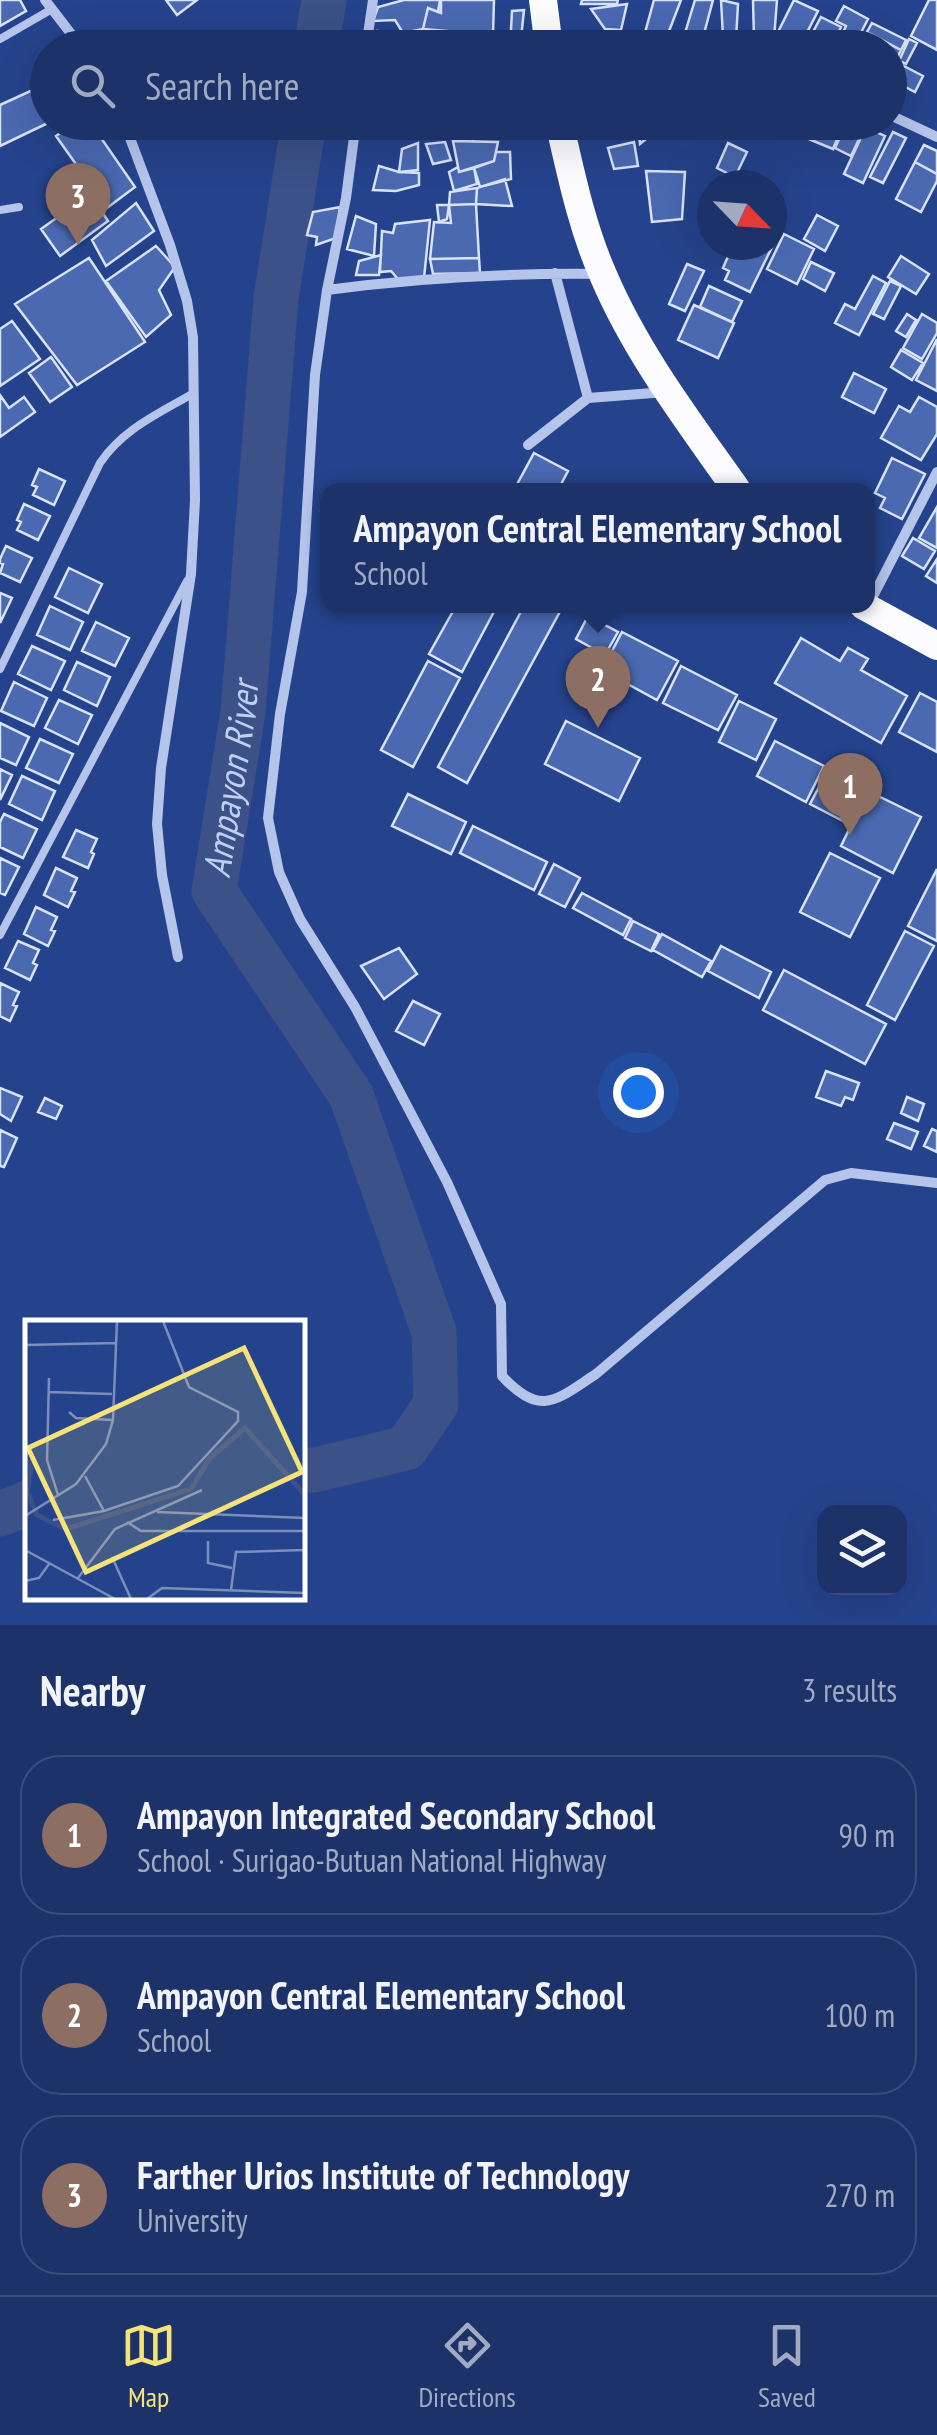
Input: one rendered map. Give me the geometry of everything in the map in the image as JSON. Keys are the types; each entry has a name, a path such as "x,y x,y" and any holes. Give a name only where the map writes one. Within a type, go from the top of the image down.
{"highway":[{"path":"543,0 547,30"},
{"path":"563,140 602,274 628,326 669,392 733,483"},
{"path":"875,612 937,646"}],"street":[{"path":"369,30 373,0"},
{"path":"48,4 68,30"},
{"path":"907,123 937,137"},
{"path":"131,140 170,246 187,301 192,338 191,574 160,768 158,824 162,875 178,957"},
{"path":"354,140 315,375 302,592 280,714 268,818 279,872 300,920 356,1007 438,1164 501,1304 502,1376 518,1393 537,1401 555,1400 596,1374 825,1180 851,1173 937,1183"},
{"path":"555,273 588,398"},
{"path":"327,290 396,281 602,274"},
{"path":"528,445 588,398 669,392"},
{"path":"875,590 937,472"}],"lane":[{"path":"0,39 48,4"},
{"path":"0,210 19,207"},
{"path":"0,669 112,444 192,394"},
{"path":"0,935 191,574"}],"building":[{"path":"0,0 20,0 26,11 0,26"},
{"path":"166,0 197,0 177,15"},
{"path":"404,0 441,0 441,13 428,8 423,29 418,30 401,30 395,20 373,21 378,7"},
{"path":"440,0 494,0 493,30 423,29 428,8 438,12"},
{"path":"582,0 618,0 617,4 581,4"},
{"path":"654,0 681,0 669,30 646,30"},
{"path":"695,0 713,0 705,30 686,30"},
{"path":"721,0 738,4 737,30 723,30"},
{"path":"753,0 777,0 775,30 754,30"},
{"path":"794,0 818,11 808,30 779,30"},
{"path":"929,0 937,0 937,50 911,36"},
{"path":"627,4 621,30 605,29 591,9"},
{"path":"844,6 868,19 862,30 844,30 846,26 836,21"},
{"path":"524,10 522,30 511,30 512,11"},
{"path":"821,17 841,27 840,30 814,30"},
{"path":"872,23 886,30 868,30"},
{"path":"909,39 917,43 907,62"},
{"path":"907,68 923,76 915,92 907,88"},
{"path":"30,91 30,132 0,146 0,105"},
{"path":"59,140 102,140 135,187 107,208"},
{"path":"811,140 837,140 833,149"},
{"path":"839,140 859,140 851,156 835,148"},
{"path":"860,140 883,140 863,183 844,174"},
{"path":"889,140 905,140 883,183 870,177"},
{"path":"453,141 498,142 494,161 459,172"},
{"path":"445,142 451,160 433,164 426,144"},
{"path":"634,142 638,166 614,169 608,148"},
{"path":"418,143 418,170 399,172 402,149"},
{"path":"728,143 747,152 738,170 717,168"},
{"path":"924,145 937,151 937,174 915,162"},
{"path":"496,152 510,152 511,179 480,187 474,168 494,161"},
{"path":"915,162 937,174 921,212 896,199"},
{"path":"379,166 419,173 419,185 396,191 373,190"},
{"path":"458,167 459,172 474,168 477,184 454,191 449,172"},
{"path":"646,171 685,172 682,219 652,222"},
{"path":"505,179 512,206 476,204 477,188"},
{"path":"477,188 476,204 449,205 450,192"},
{"path":"90,194 108,221 60,256 41,229"},
{"path":"136,203 154,231 106,266 92,240"},
{"path":"476,204 479,258 430,259 434,222 451,223 449,205"},
{"path":"437,205 449,205 447,219 439,222"},
{"path":"340,207 336,238 316,245 317,237 307,235 313,212"},
{"path":"817,215 838,226 825,251 804,239"},
{"path":"356,216 376,224 374,256 347,249"},
{"path":"430,220 424,278 398,279 391,271 380,272 382,231 393,233 395,224"},
{"path":"787,236 814,249 797,284 767,269 771,260 787,260"},
{"path":"156,246 175,267 159,290 171,315 146,337 106,281"},
{"path":"381,255 379,275 356,275 359,261"},
{"path":"901,256 929,274 916,294 888,277"},
{"path":"89,258 145,342 77,385 15,304"},
{"path":"479,258 480,273 433,274 430,259"},
{"path":"726,260 766,260 750,292 725,280 729,271 723,268"},
{"path":"811,262 834,273 825,291 803,279"},
{"path":"687,264 704,271 685,311 669,304"},
{"path":"873,276 886,283 859,335 835,323 845,304 855,309"},
{"path":"890,281 901,286 884,319 873,314"},
{"path":"709,286 742,301 732,322 700,307"},
{"path":"694,305 734,323 718,358 678,340"},
{"path":"907,314 916,320 906,337 896,331"},
{"path":"922,314 937,323 937,333 922,359 903,348"},
{"path":"12,321 40,359 0,386 0,329"},
{"path":"937,339 937,391 916,380"},
{"path":"901,350 923,363 912,380 891,367"},
{"path":"51,357 72,387 50,402 29,373"},
{"path":"854,373 886,389 874,413 842,397"},
{"path":"0,395 9,408 24,397 35,412 0,437"},
{"path":"919,397 937,407 937,434 921,460 881,438 899,406 910,412"},
{"path":"534,453 568,471 562,483 518,483"},
{"path":"892,458 925,474 902,519 880,508 885,498 875,493"},
{"path":"39,469 65,481 54,505 33,495 37,487 32,485"},
{"path":"24,504 50,516 38,540 17,530"},
{"path":"937,507 937,548 919,538"},
{"path":"913,538 935,551 924,569 902,556"},
{"path":"6,546 32,558 20,582 0,573 0,559"},
{"path":"937,559 937,583 926,576"},
{"path":"69,568 102,584 88,613 55,597"},
{"path":"0,593 12,598 0,623"},
{"path":"50,606 83,622 70,650 37,635"},
{"path":"452,613 493,613 462,672 429,654"},
{"path":"520,613 559,613 467,783 438,767"},
{"path":"588,616 618,632 605,655 576,639"},
{"path":"96,622 129,638 115,666 82,651"},
{"path":"622,632 678,661 657,700 602,670"},
{"path":"801,638 840,661 848,648 868,659 861,670 907,696 881,743 775,683"},
{"path":"32,646 65,661 51,690 18,674"},
{"path":"428,661 460,678 413,767 381,750"},
{"path":"77,662 110,677 97,706 64,690"},
{"path":"681,666 737,695 718,730 663,703"},
{"path":"14,682 47,698 34,726 1,711"},
{"path":"920,693 937,702 937,752 899,732"},
{"path":"59,700 92,715 78,744 45,728"},
{"path":"739,701 776,719 756,760 719,742"},
{"path":"566,721 640,758 619,801 545,764"},
{"path":"0,723 29,737 16,765 0,758"},
{"path":"40,739 73,754 59,783 26,768"},
{"path":"775,741 824,766 806,802 757,776"},
{"path":"0,769 12,775 0,800"},
{"path":"22,776 55,791 42,820 9,804"},
{"path":"825,776 864,796 849,824 810,804"},
{"path":"868,791 921,817 893,873 841,846"},
{"path":"408,794 466,822 451,854 392,826"},
{"path":"4,814 37,829 23,858 0,847 0,822"},
{"path":"473,826 547,862 534,890 460,853"},
{"path":"76,830 97,839 88,868 63,857"},
{"path":"830,853 880,878 850,937 800,912"},
{"path":"0,858 19,867 5,895 0,893"},
{"path":"554,864 580,878 565,907 539,894"},
{"path":"56,868 77,878 68,907 44,895"},
{"path":"937,869 937,941 908,926"},
{"path":"582,893 631,919 623,935 573,908"},
{"path":"36,907 57,917 48,946 24,934"},
{"path":"633,921 659,934 651,951 625,938"},
{"path":"905,931 934,946 895,1020 867,1005"},
{"path":"662,934 711,961 702,977 653,950"},
{"path":"18,941 39,950 30,980 5,968"},
{"path":"721,946 771,972 759,998 708,971"},
{"path":"399,948 417,974 384,999 361,966"},
{"path":"784,970 886,1024 865,1064 763,1010"},
{"path":"0,983 19,992 10,1021 0,1016"},
{"path":"413,1001 440,1014 424,1045 396,1031"},
{"path":"826,1071 859,1083 853,1100 845,1097 841,1106 816,1097"},
{"path":"0,1088 22,1097 11,1121 0,1114"},
{"path":"907,1097 924,1104 918,1121 901,1113"},
{"path":"45,1098 62,1106 56,1119 38,1112"},
{"path":"894,1123 918,1132 911,1149 887,1139"},
{"path":"932,1129 937,1131 937,1152 924,1146"},
{"path":"0,1130 17,1138 4,1167 0,1166"}],"waterway":[{"name":"Ampayon River","path":"319,30 324,0"},
{"name":"Ampayon River","path":"301,140 276,298 243,712 214,891 351,1095 434,1332 436,1404 406,1448 305,1470"},
{"name":"Ampayon River","path":"0,1514 25,1504"}],"place":[{"name":"Farther Urios Institute of Technology","path":"78,245"},
{"name":"Ampayon Central Elementary School","path":"598,728"},
{"name":"Ampayon Integrated Secondary School","path":"850,835"}]}
